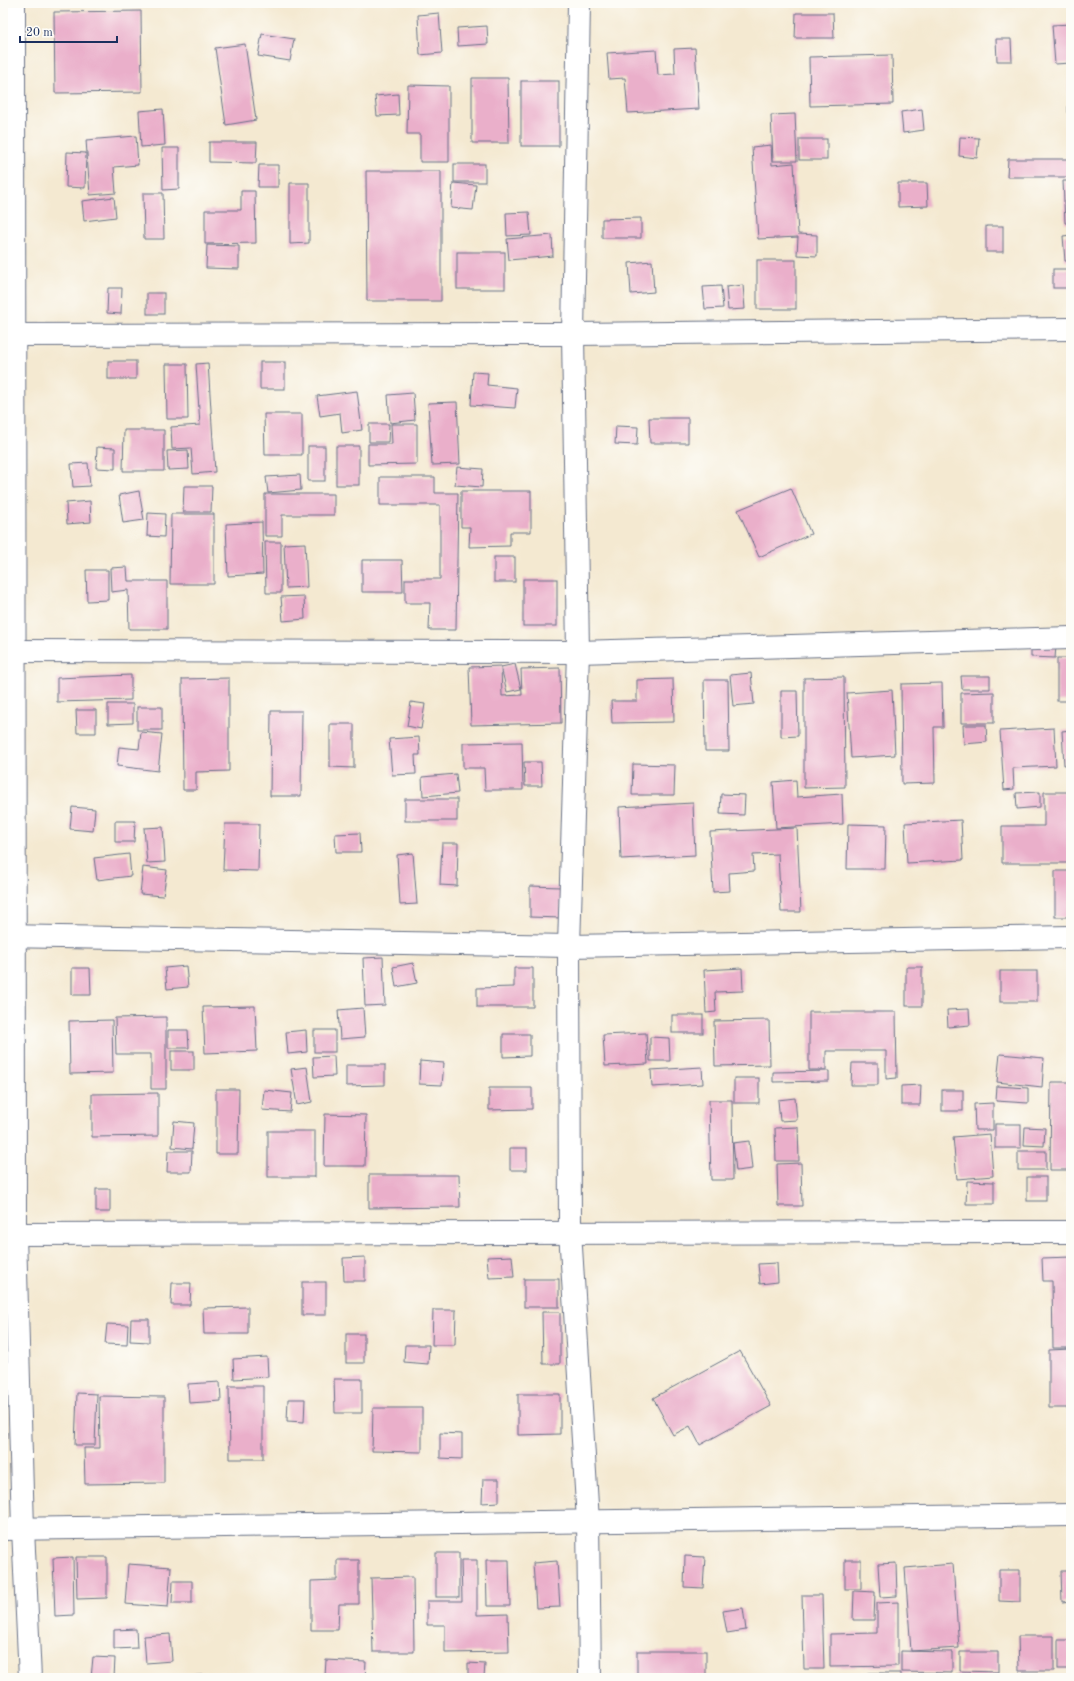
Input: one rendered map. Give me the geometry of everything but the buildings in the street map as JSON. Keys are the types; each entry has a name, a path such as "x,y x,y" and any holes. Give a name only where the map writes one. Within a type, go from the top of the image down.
{"street":[{"path":"14,3 9,335 9,1234 13,1529 30,1678"},
{"path":"579,3 573,334 578,652 569,946 570,1231 588,1522 590,1678"},
{"path":"9,335 573,334 1071,329"},
{"path":"9,651 578,652 1071,638"},
{"path":"9,936 569,946 1071,937"},
{"path":"9,1234 570,1231 1071,1232"},
{"path":"13,1529 1071,1515"}]}
